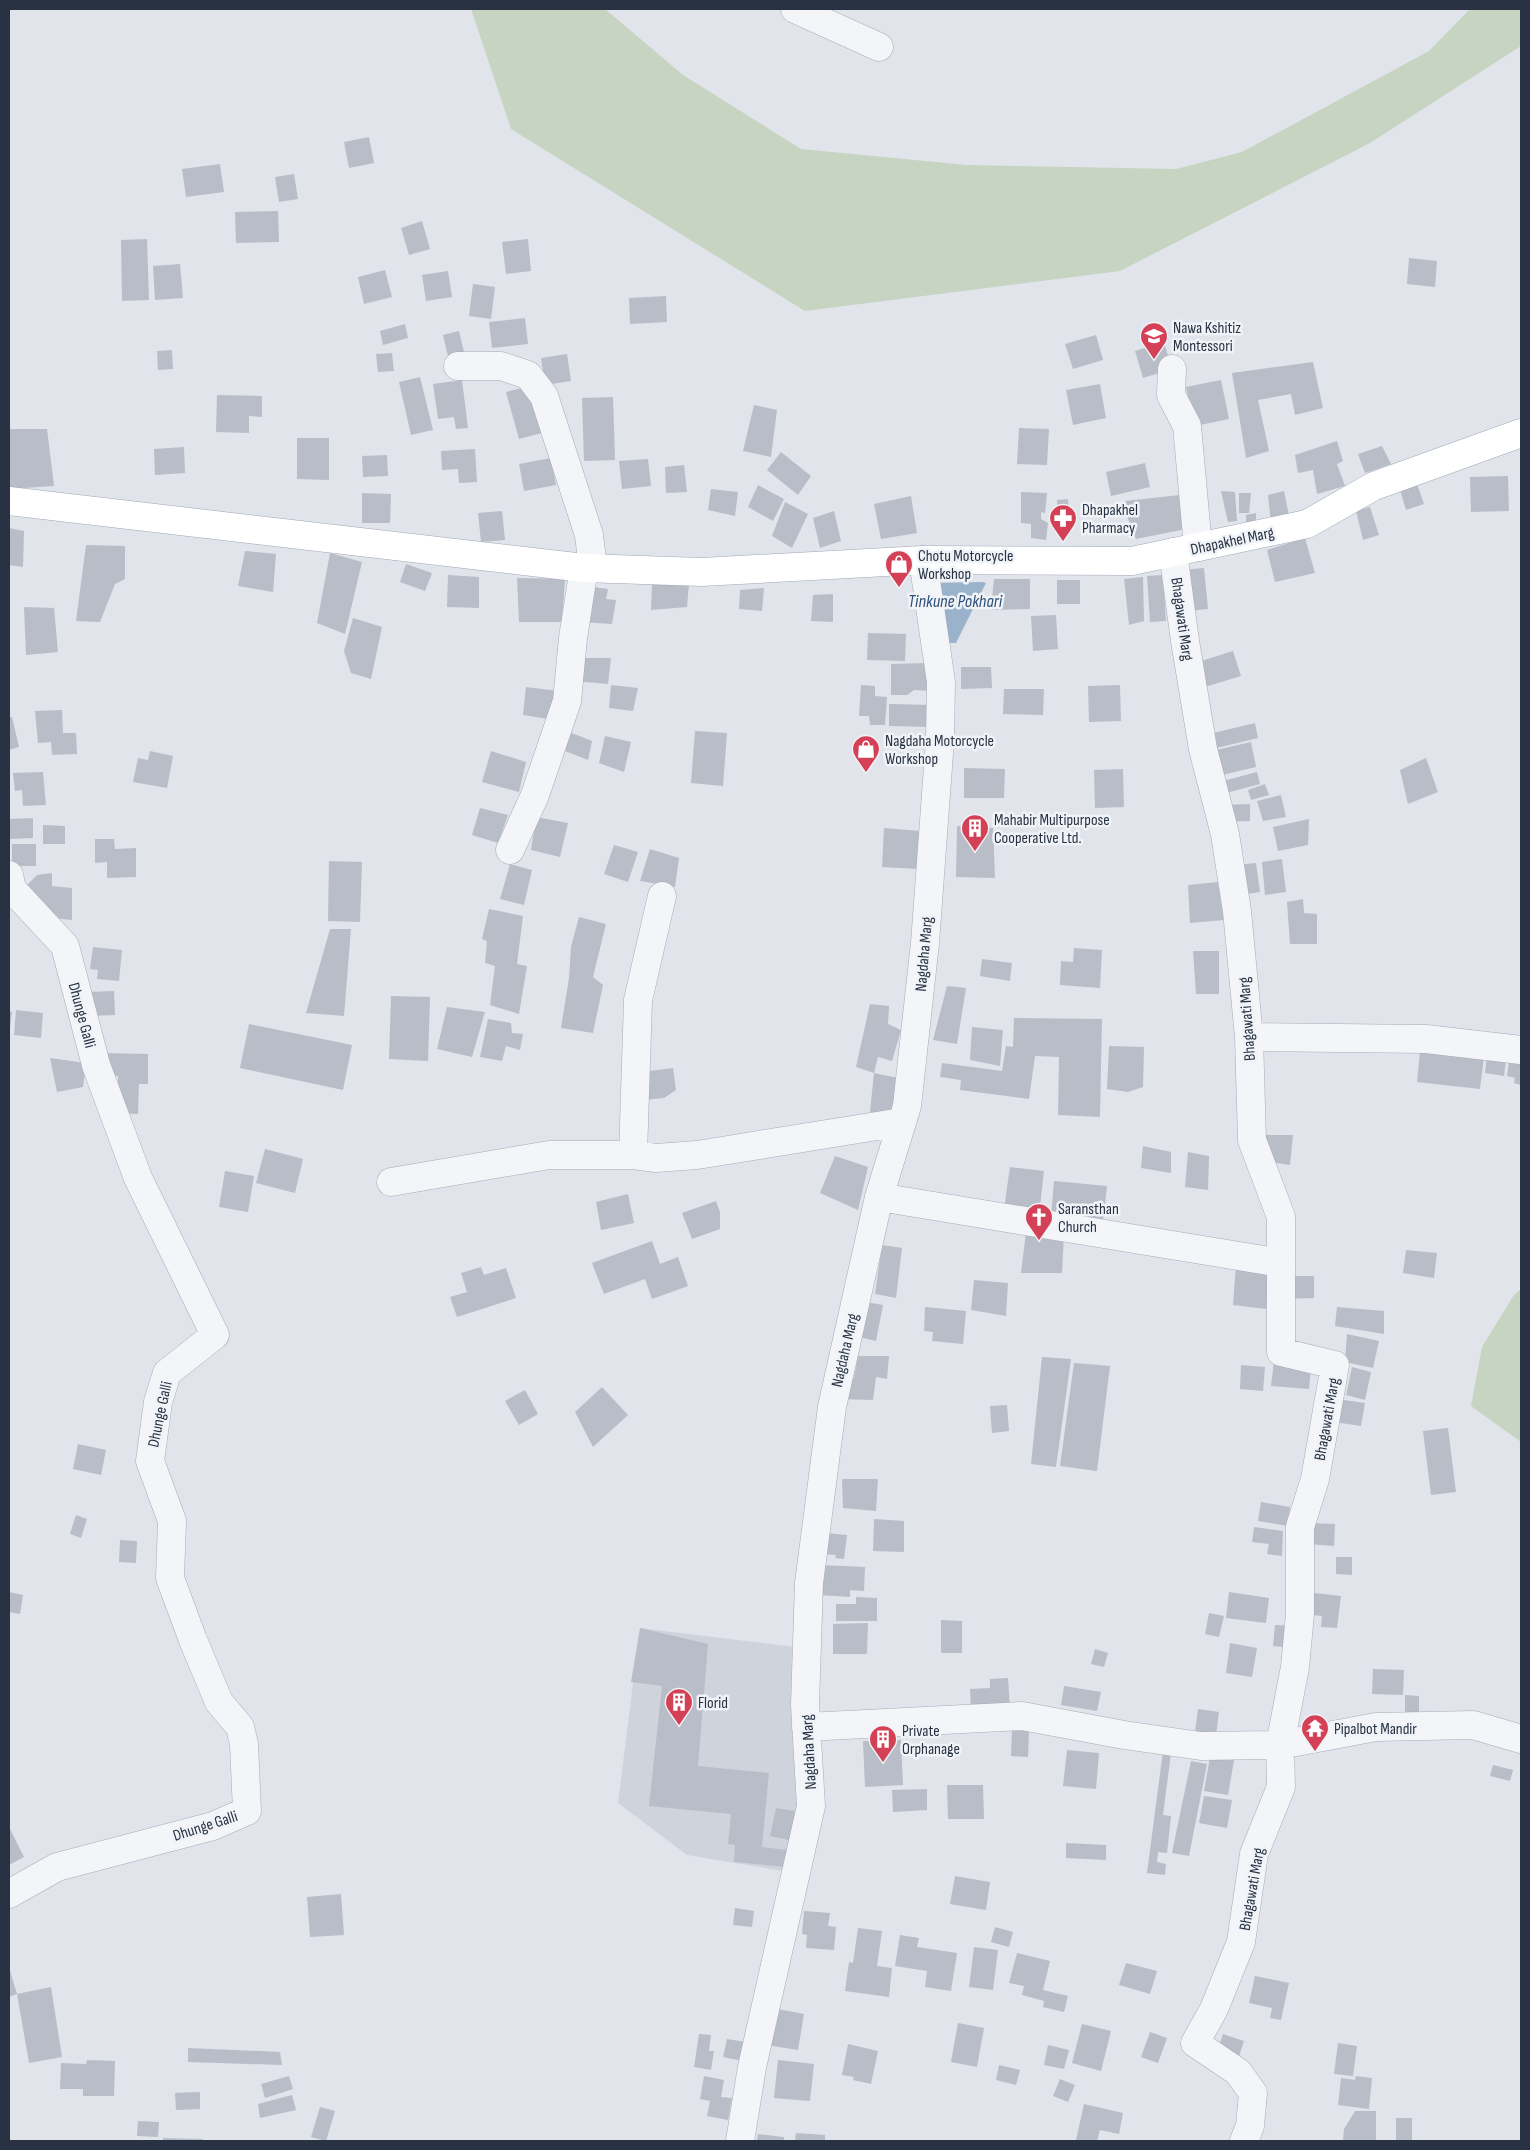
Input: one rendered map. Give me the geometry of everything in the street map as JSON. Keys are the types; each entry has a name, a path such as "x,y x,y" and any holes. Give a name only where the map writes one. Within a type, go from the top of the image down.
{"main road":[{"name":"Dhapakhel Marg","path":"9,501 589,568 702,572 923,560 1132,561 1307,524 1374,486 1521,433"}],"street":[{"path":"795,9 879,47"},
{"path":"458,366 501,366 528,375 544,396 589,535 589,568 573,638 567,701 535,795 510,850"},
{"name":"Bhagawati Marg","path":"1172,369 1171,394 1188,426 1185,641 1204,749 1228,853 1237,911 1249,1037 1252,1140 1281,1217 1281,1352 1335,1365 1315,1479 1300,1527 1300,1614 1295,1667 1280,1745 1280,1787 1254,1854 1241,1942 1214,2008 1195,2044 1238,2072 1253,2093 1250,2126 1244,2141"},
{"name":"Nagdaha Marg","path":"740,2141 752,2067 811,1806 806,1727 809,1583 832,1407 879,1196 907,1106 925,943 940,740 941,682 923,560"},
{"name":"Dhunge Galli","path":"9,875 12,889 65,946 96,1066 138,1178 215,1335 167,1373 158,1402 150,1461 172,1521 170,1578 219,1702 240,1726 244,1744 247,1812 213,1826 57,1867 9,1894"},
{"path":"633,1155 638,1000 662,896"},
{"path":"1249,1037 1426,1039 1521,1050"},
{"path":"391,1182 549,1155 633,1155 656,1158 697,1155 902,1122"},
{"path":"879,1196 1281,1263"},
{"path":"806,1727 1022,1716 1124,1735 1201,1746 1280,1745 1376,1727 1473,1724 1521,1739"}],"shaded area":[{"name":"Florid","path":"640,1628 795,1647 805,1809 789,1872 687,1855 618,1803"}],"green space":[{"path":"471,9 605,9 683,75 801,149 966,165 1176,169 1242,152 1429,51 1470,9 1521,9 1521,46 1370,143 1120,271 805,311 511,129"},
{"path":"1521,1289 1521,1442 1471,1406 1482,1347 1514,1295"}],"water":[{"name":"Tinkune Pokhari","path":"933,583 986,583 956,643 943,643"}],"building":[{"path":"369,137 374,163 349,168 344,142"},
{"path":"220,164 224,192 186,197 182,169"},
{"path":"294,174 298,199 279,202 275,177"},
{"path":"278,211 279,242 236,243 235,212"},
{"path":"422,221 430,249 409,255 401,228"},
{"path":"147,239 149,300 122,301 121,240"},
{"path":"528,239 531,271 506,274 502,242"},
{"path":"1409,258 1437,261 1435,287 1407,284"},
{"path":"180,264 183,298 155,300 153,266"},
{"path":"385,270 392,297 364,304 358,277"},
{"path":"448,271 452,297 426,301 422,275"},
{"path":"473,284 495,287 491,319 469,316"},
{"path":"666,296 667,322 630,324 629,298"},
{"path":"525,318 528,344 492,348 489,322"},
{"path":"405,324 408,338 383,345 380,331"},
{"path":"459,331 464,352 448,356 443,335"},
{"path":"1096,335 1103,360 1073,369 1065,344"},
{"name":"Nawa Kshitiz Montessori","path":"1164,342 1172,369 1143,378 1135,351"},
{"path":"172,350 173,369 158,370 157,351"},
{"path":"392,353 394,371 378,372 376,354"},
{"path":"567,354 571,381 545,385 541,358"},
{"path":"1313,362 1323,408 1295,415 1291,394 1258,400 1269,451 1246,458 1232,373"},
{"path":"420,377 433,430 411,435 399,382"},
{"path":"462,380 468,428 456,429 454,417 438,419 433,384"},
{"path":"1221,380 1229,419 1195,426 1186,387"},
{"path":"1100,384 1106,418 1073,425 1066,390"},
{"path":"529,386 542,433 519,439 506,392"},
{"path":"217,395 262,396 262,417 249,416 249,433 216,432"},
{"path":"613,397 615,460 584,461 582,398"},
{"path":"754,405 777,410 771,457 743,451"},
{"path":"1019,428 1049,429 1047,465 1017,464"},
{"path":"9,429 47,429 54,486 9,489"},
{"path":"297,438 329,438 329,480 297,479"},
{"path":"1337,441 1343,461 1337,464 1345,486 1317,494 1313,470 1298,473 1295,455"},
{"path":"1382,446 1391,464 1365,473 1358,454"},
{"path":"184,447 185,473 155,475 154,449"},
{"path":"475,449 477,482 459,483 458,469 442,470 441,451"},
{"path":"781,452 811,476 798,495 767,470"},
{"path":"387,455 388,476 363,477 362,456"},
{"path":"551,458 556,485 524,491 519,464"},
{"path":"648,459 651,486 622,489 619,461"},
{"path":"1145,463 1150,487 1111,496 1106,472"},
{"path":"684,465 687,492 666,493 665,467"},
{"path":"1508,476 1509,511 1471,512 1470,477"},
{"path":"1417,484 1424,504 1406,510 1400,490"},
{"path":"758,485 784,499 773,521 748,507"},
{"path":"711,489 738,492 735,516 708,510"},
{"path":"1221,491 1235,492 1237,521 1228,522"},
{"path":"1284,491 1290,521 1271,523 1268,495"},
{"path":"1021,492 1047,493 1045,513 1041,512 1041,519 1048,523 1046,540 1031,538 1031,524 1021,523"},
{"path":"362,493 391,494 390,523 362,523"},
{"path":"1239,493 1251,493 1249,513 1239,513"},
{"path":"1180,495 1186,529 1136,539 1128,519 1125,501"},
{"path":"911,496 917,533 881,539 874,504"},
{"path":"1068,499 1070,533 1058,534 1057,500"},
{"path":"785,502 808,514 792,548 772,536"},
{"path":"1370,507 1379,535 1363,540 1356,511"},
{"path":"502,511 505,540 481,542 478,513"},
{"path":"834,511 841,541 820,548 813,518"},
{"path":"1256,513 1256,526 1246,523 1246,515"},
{"path":"9,528 24,531 23,567 9,565"},
{"path":"1305,538 1315,573 1275,582 1267,550"},
{"path":"86,545 125,546 125,579 115,584 100,622 76,621"},
{"path":"245,551 276,554 273,592 238,586"},
{"path":"330,553 362,562 345,634 317,623"},
{"path":"406,564 432,573 425,591 400,582"},
{"path":"1204,568 1208,609 1187,611 1182,570"},
{"path":"448,575 479,577 479,608 447,607"},
{"path":"1163,575 1166,621 1150,622 1147,576"},
{"path":"1143,577 1144,621 1129,625 1124,579"},
{"path":"517,578 565,579 562,622 519,622"},
{"path":"994,579 1030,579 1030,609 991,610"},
{"path":"1057,580 1080,580 1080,604 1057,604"},
{"path":"652,584 689,584 687,607 651,610"},
{"path":"585,586 608,589 606,599 616,600 612,624 580,622"},
{"path":"764,588 762,611 739,609 740,590"},
{"path":"833,594 833,622 811,621 813,595"},
{"path":"24,607 54,608 58,652 26,655"},
{"path":"1056,615 1058,649 1033,651 1031,616"},
{"path":"353,618 382,627 371,679 351,673 344,651"},
{"path":"868,633 906,634 905,661 867,660"},
{"path":"1233,651 1241,676 1205,687 1198,662"},
{"path":"577,658 611,658 608,684 574,681"},
{"path":"930,663 931,691 914,690 907,695 891,695 891,664"},
{"path":"961,667 991,667 992,688 961,689"},
{"path":"611,685 638,688 633,711 609,708"},
{"path":"861,685 875,686 875,696 887,697 885,725 870,725 869,716 859,716"},
{"path":"1120,685 1121,721 1089,722 1088,686"},
{"path":"526,687 558,691 555,720 523,715"},
{"path":"1004,689 1044,689 1043,715 1003,714"},
{"path":"889,704 934,705 933,727 889,726"},
{"path":"62,710 63,733 76,733 77,754 52,755 51,742 38,743 35,711"},
{"path":"9,717 12,717 19,747 9,750"},
{"path":"1255,723 1258,738 1208,750 1205,735"},
{"path":"564,730 592,741 588,760 555,747"},
{"path":"695,731 727,733 723,786 691,783"},
{"path":"605,736 631,742 624,772 599,763"},
{"path":"1251,742 1256,767 1222,775 1216,750"},
{"path":"150,751 173,756 167,788 133,782 138,758 148,760"},
{"path":"491,751 526,762 519,792 482,782"},
{"path":"1426,758 1438,792 1408,804 1400,770"},
{"path":"964,768 1005,769 1004,798 964,798"},
{"path":"1123,769 1124,807 1095,808 1094,770"},
{"path":"43,772 46,805 23,806 22,790 15,791 13,773"},
{"path":"1257,772 1260,784 1226,793 1223,781"},
{"path":"1265,784 1269,795 1251,800 1248,790"},
{"path":"1281,795 1286,817 1263,821 1257,801"},
{"path":"1250,804 1250,821 1225,822 1224,805"},
{"path":"480,808 508,815 498,843 472,835"},
{"path":"536,817 568,823 560,857 531,850"},
{"path":"33,818 33,838 9,839 9,819"},
{"path":"1309,819 1308,845 1278,851 1273,827"},
{"path":"43,825 65,826 65,844 43,844"},
{"name":"Mahabir Multipurpose Cooperative Ltd.","path":"957,826 993,828 995,878 956,877"},
{"path":"884,828 920,831 918,869 882,867"},
{"path":"95,839 114,839 115,849 136,848 136,877 107,878 107,862 95,863"},
{"path":"12,844 36,844 36,866 12,866"},
{"path":"614,845 638,852 628,882 604,874"},
{"path":"650,849 679,858 675,887 640,881"},
{"path":"1282,859 1286,892 1265,895 1262,862"},
{"path":"329,861 362,862 360,922 328,921"},
{"path":"1256,863 1260,892 1240,895 1237,865"},
{"path":"510,864 532,870 524,905 500,899"},
{"path":"52,873 52,886 72,888 72,920 52,918 22,890 37,875"},
{"path":"1218,882 1224,920 1190,923 1188,885"},
{"path":"1303,899 1304,913 1317,914 1317,944 1290,944 1287,902"},
{"path":"489,909 523,916 517,964 527,966 519,1014 490,1005 495,966 485,963 487,941 482,939"},
{"path":"579,917 606,924 593,977 603,985 593,1033 561,1028 569,978 571,947"},
{"path":"330,929 351,929 344,1016 306,1013"},
{"path":"93,947 122,950 119,981 97,979 98,970 90,969"},
{"path":"1074,948 1102,950 1100,988 1060,985 1061,961 1073,962"},
{"path":"1193,951 1219,951 1219,994 1196,994"},
{"path":"982,959 1012,963 1010,981 980,976"},
{"path":"947,986 966,988 957,1044 933,1040"},
{"path":"114,991 115,1015 88,1016 88,992"},
{"path":"391,996 430,997 428,1061 389,1059"},
{"path":"870,1004 889,1006 888,1024 901,1030 892,1061 878,1057 874,1073 856,1067"},
{"path":"447,1007 485,1012 472,1057 437,1049"},
{"path":"16,1010 43,1013 41,1038 14,1035"},
{"path":"9,1011 12,1012 10,1028 9,1028"},
{"path":"1014,1018 1102,1019 1100,1117 1058,1115 1059,1057 1035,1056 1029,1099 960,1090 961,1080 940,1077 942,1063 1002,1071 1006,1046 1013,1047"},
{"path":"488,1019 511,1023 512,1033 523,1034 520,1050 506,1046 502,1061 480,1057"},
{"path":"249,1024 352,1045 343,1090 240,1068"},
{"path":"972,1027 1003,1030 1000,1066 970,1060"},
{"path":"1421,1040 1485,1048 1480,1089 1417,1082"},
{"path":"1109,1046 1144,1047 1143,1087 1128,1092 1107,1089"},
{"path":"1488,1047 1507,1050 1504,1076 1485,1073"},
{"path":"104,1053 148,1054 148,1084 139,1084 138,1114 117,1113 118,1076 103,1075"},
{"path":"1510,1055 1521,1057 1521,1085 1514,1083 1515,1078 1507,1076"},
{"path":"50,1058 86,1063 83,1087 57,1092"},
{"path":"673,1068 676,1090 664,1098 644,1100 642,1072"},
{"path":"874,1073 898,1078 892,1114 870,1112"},
{"path":"1266,1135 1293,1135 1290,1165 1263,1161"},
{"path":"1143,1146 1171,1152 1171,1173 1141,1168"},
{"path":"265,1149 303,1159 295,1193 256,1183"},
{"path":"1188,1152 1209,1156 1208,1190 1185,1187"},
{"path":"835,1156 868,1167 858,1210 820,1193"},
{"path":"1010,1167 1044,1171 1039,1216 1004,1209"},
{"path":"225,1171 254,1176 248,1212 219,1207"},
{"path":"1054,1181 1107,1186 1103,1221 1051,1216"},
{"path":"628,1194 634,1223 601,1230 596,1202"},
{"path":"716,1201 720,1212 720,1229 692,1239 682,1213"},
{"path":"1026,1232 1064,1234 1062,1273 1021,1273"},
{"path":"652,1241 660,1264 678,1257 688,1286 652,1299 645,1279 604,1294 592,1263"},
{"path":"882,1245 902,1248 896,1298 875,1294"},
{"path":"1406,1250 1437,1253 1434,1278 1403,1273"},
{"path":"1236,1264 1269,1270 1266,1309 1233,1305"},
{"path":"481,1267 484,1275 506,1268 516,1298 457,1317 450,1297 467,1292 461,1273"},
{"path":"1285,1276 1314,1276 1314,1298 1285,1299"},
{"path":"974,1280 1008,1283 1006,1316 971,1310"},
{"path":"860,1301 883,1305 876,1341 854,1336"},
{"path":"925,1307 966,1311 963,1344 932,1341 933,1332 924,1331"},
{"path":"1337,1307 1384,1311 1384,1334 1335,1326"},
{"path":"1347,1334 1379,1341 1373,1368 1345,1362"},
{"path":"858,1356 889,1356 887,1379 876,1377 873,1400 840,1399 843,1380 854,1378"},
{"path":"1042,1357 1071,1359 1056,1467 1031,1464"},
{"path":"1274,1361 1311,1366 1309,1389 1271,1386"},
{"path":"1074,1363 1110,1366 1097,1471 1060,1466"},
{"path":"1241,1365 1265,1367 1263,1391 1240,1389"},
{"path":"1352,1367 1371,1372 1365,1400 1346,1395"},
{"path":"602,1387 628,1415 593,1447 575,1412"},
{"path":"525,1390 538,1414 519,1425 505,1401"},
{"path":"1337,1399 1365,1403 1361,1426 1334,1422"},
{"path":"1007,1405 1009,1431 992,1433 990,1406"},
{"path":"1448,1428 1456,1492 1431,1495 1423,1431"},
{"path":"78,1444 106,1450 101,1475 73,1469"},
{"path":"842,1479 878,1479 876,1511 843,1508"},
{"path":"1261,1502 1290,1507 1288,1526 1258,1521"},
{"path":"76,1515 87,1519 81,1538 70,1534"},
{"path":"874,1519 904,1521 904,1552 873,1551"},
{"path":"1309,1523 1335,1524 1334,1546 1308,1544"},
{"path":"1254,1527 1283,1531 1282,1556 1267,1554 1269,1544 1252,1542"},
{"path":"826,1533 847,1535 844,1559 835,1558 836,1555 824,1554"},
{"path":"120,1540 137,1541 136,1563 119,1562"},
{"path":"1336,1557 1352,1557 1352,1575 1336,1574"},
{"path":"821,1565 865,1567 864,1591 850,1590 850,1597 820,1595"},
{"path":"9,1592 23,1595 20,1614 9,1612"},
{"path":"1229,1592 1269,1598 1266,1623 1226,1618"},
{"path":"1314,1593 1341,1596 1337,1628 1321,1627 1322,1616 1312,1615"},
{"path":"856,1597 877,1598 877,1621 836,1621 836,1604 856,1604"},
{"path":"1209,1613 1224,1616 1219,1637 1205,1634"},
{"path":"941,1620 962,1621 962,1653 941,1653"},
{"path":"868,1623 867,1654 833,1654 833,1624"},
{"path":"1275,1625 1294,1626 1292,1648 1273,1646"},
{"name":"Florid","path":"640,1628 708,1644 698,1766 769,1773 762,1847 788,1850 787,1867 734,1862 735,1845 728,1844 731,1814 649,1806 662,1686 631,1682"},
{"path":"1230,1643 1257,1648 1252,1677 1226,1673"},
{"path":"1095,1649 1108,1653 1104,1667 1091,1664"},
{"path":"1373,1669 1404,1670 1403,1695 1372,1694"},
{"path":"1008,1678 1010,1708 971,1709 970,1689 990,1688 990,1679"},
{"path":"1064,1686 1101,1692 1097,1711 1061,1705"},
{"path":"1405,1695 1419,1696 1419,1715 1405,1714"},
{"path":"1198,1709 1219,1712 1215,1743 1194,1740"},
{"path":"1012,1730 1029,1731 1028,1757 1011,1756"},
{"name":"Private Orphanage","path":"901,1740 903,1785 865,1787 863,1741"},
{"path":"1067,1750 1099,1753 1096,1789 1063,1786"},
{"path":"1163,1751 1171,1753 1163,1815 1171,1816 1167,1853 1158,1852 1157,1862 1166,1864 1165,1875 1147,1873"},
{"path":"1210,1757 1234,1760 1228,1795 1204,1791"},
{"path":"1191,1761 1207,1764 1189,1856 1172,1853"},
{"path":"1493,1765 1513,1770 1510,1781 1490,1776"},
{"path":"947,1785 983,1785 984,1819 948,1819"},
{"path":"927,1789 927,1810 893,1812 892,1790"},
{"path":"1204,1796 1232,1800 1227,1828 1199,1823"},
{"path":"776,1808 800,1812 794,1841 770,1836"},
{"path":"9,1827 24,1857 9,1865"},
{"path":"1066,1843 1106,1845 1106,1860 1066,1858"},
{"path":"955,1876 990,1882 986,1910 950,1904"},
{"path":"341,1894 344,1935 310,1937 307,1897"},
{"path":"735,1908 754,1911 752,1927 733,1925"},
{"path":"804,1911 830,1913 828,1926 836,1927 834,1950 806,1948 807,1935 802,1934"},
{"path":"995,1927 1013,1932 1009,1947 991,1942"},
{"path":"858,1928 882,1931 877,1966 892,1968 889,1997 845,1991 849,1962 853,1963"},
{"path":"900,1935 919,1938 917,1947 957,1953 951,1991 925,1987 927,1971 895,1966"},
{"path":"974,1947 998,1950 993,1990 969,1987"},
{"path":"1017,1953 1050,1961 1043,1990 1068,1996 1064,2012 1043,2007 1044,2001 1022,1995 1024,1986 1009,1983"},
{"path":"1126,1963 1157,1971 1150,1994 1119,1985"},
{"path":"9,1967 17,1994 9,1997"},
{"path":"1255,1976 1289,1983 1281,2020 1270,2018 1272,2008 1249,2003"},
{"path":"51,1987 62,2057 29,2063 17,1994"},
{"path":"772,2008 804,2014 798,2050 766,2045"},
{"path":"958,2023 984,2028 977,2067 951,2062"},
{"path":"1082,2024 1111,2031 1101,2071 1072,2063"},
{"path":"1150,2032 1167,2038 1158,2063 1141,2057"},
{"path":"699,2034 711,2035 709,2051 714,2051 711,2070 694,2067"},
{"path":"1223,2034 1244,2041 1238,2059 1217,2052"},
{"path":"727,2039 746,2042 743,2061 723,2057"},
{"path":"1338,2043 1357,2046 1353,2076 1334,2074"},
{"path":"848,2044 878,2051 871,2084 853,2080 854,2077 842,2075"},
{"path":"1048,2045 1069,2050 1064,2069 1044,2065"},
{"path":"188,2048 280,2052 282,2065 188,2062"},
{"path":"87,2060 115,2061 114,2096 83,2096 83,2089 60,2089 61,2063 86,2064"},
{"path":"778,2060 814,2064 810,2101 774,2098"},
{"path":"999,2065 1020,2070 1016,2085 996,2080"},
{"path":"289,2076 293,2089 265,2098 261,2084"},
{"path":"704,2076 724,2080 721,2097 732,2098 728,2120 707,2116 710,2101 700,2099"},
{"path":"1356,2076 1372,2078 1369,2109 1338,2105 1341,2078 1355,2080"},
{"path":"1060,2079 1075,2085 1068,2102 1053,2096"},
{"path":"200,2092 200,2109 176,2110 175,2093"},
{"path":"292,2095 296,2110 260,2118 258,2104"},
{"path":"1084,2104 1123,2113 1119,2134 1100,2130 1097,2141 1076,2140"},
{"path":"320,2107 335,2111 326,2141 311,2137"},
{"path":"1355,2111 1376,2111 1376,2141 1343,2141 1344,2129"},
{"path":"1396,2118 1412,2118 1412,2141 1396,2141"},
{"path":"138,2121 159,2122 158,2137 137,2136"},
{"path":"796,2133 825,2135 825,2141 795,2141"},
{"path":"758,2134 784,2137 784,2141 757,2141"},
{"path":"163,2138 203,2139 203,2141 163,2141"}],"place":[{"name":"Nawa Kshitiz Montessori","path":"1154,360"},
{"name":"Dhapakhel Pharmacy","path":"1063,542"},
{"name":"Chotu Motorcycle Workshop","path":"899,588"},
{"name":"Nagdaha Motorcycle Workshop","path":"866,773"},
{"name":"Mahabir Multipurpose Cooperative Ltd.","path":"975,852"},
{"name":"Saransthan Church","path":"1039,1241"},
{"name":"Florid","path":"679,1726"},
{"name":"Pipalbot Mandir","path":"1315,1752"},
{"name":"Private Orphanage","path":"883,1763"}]}
